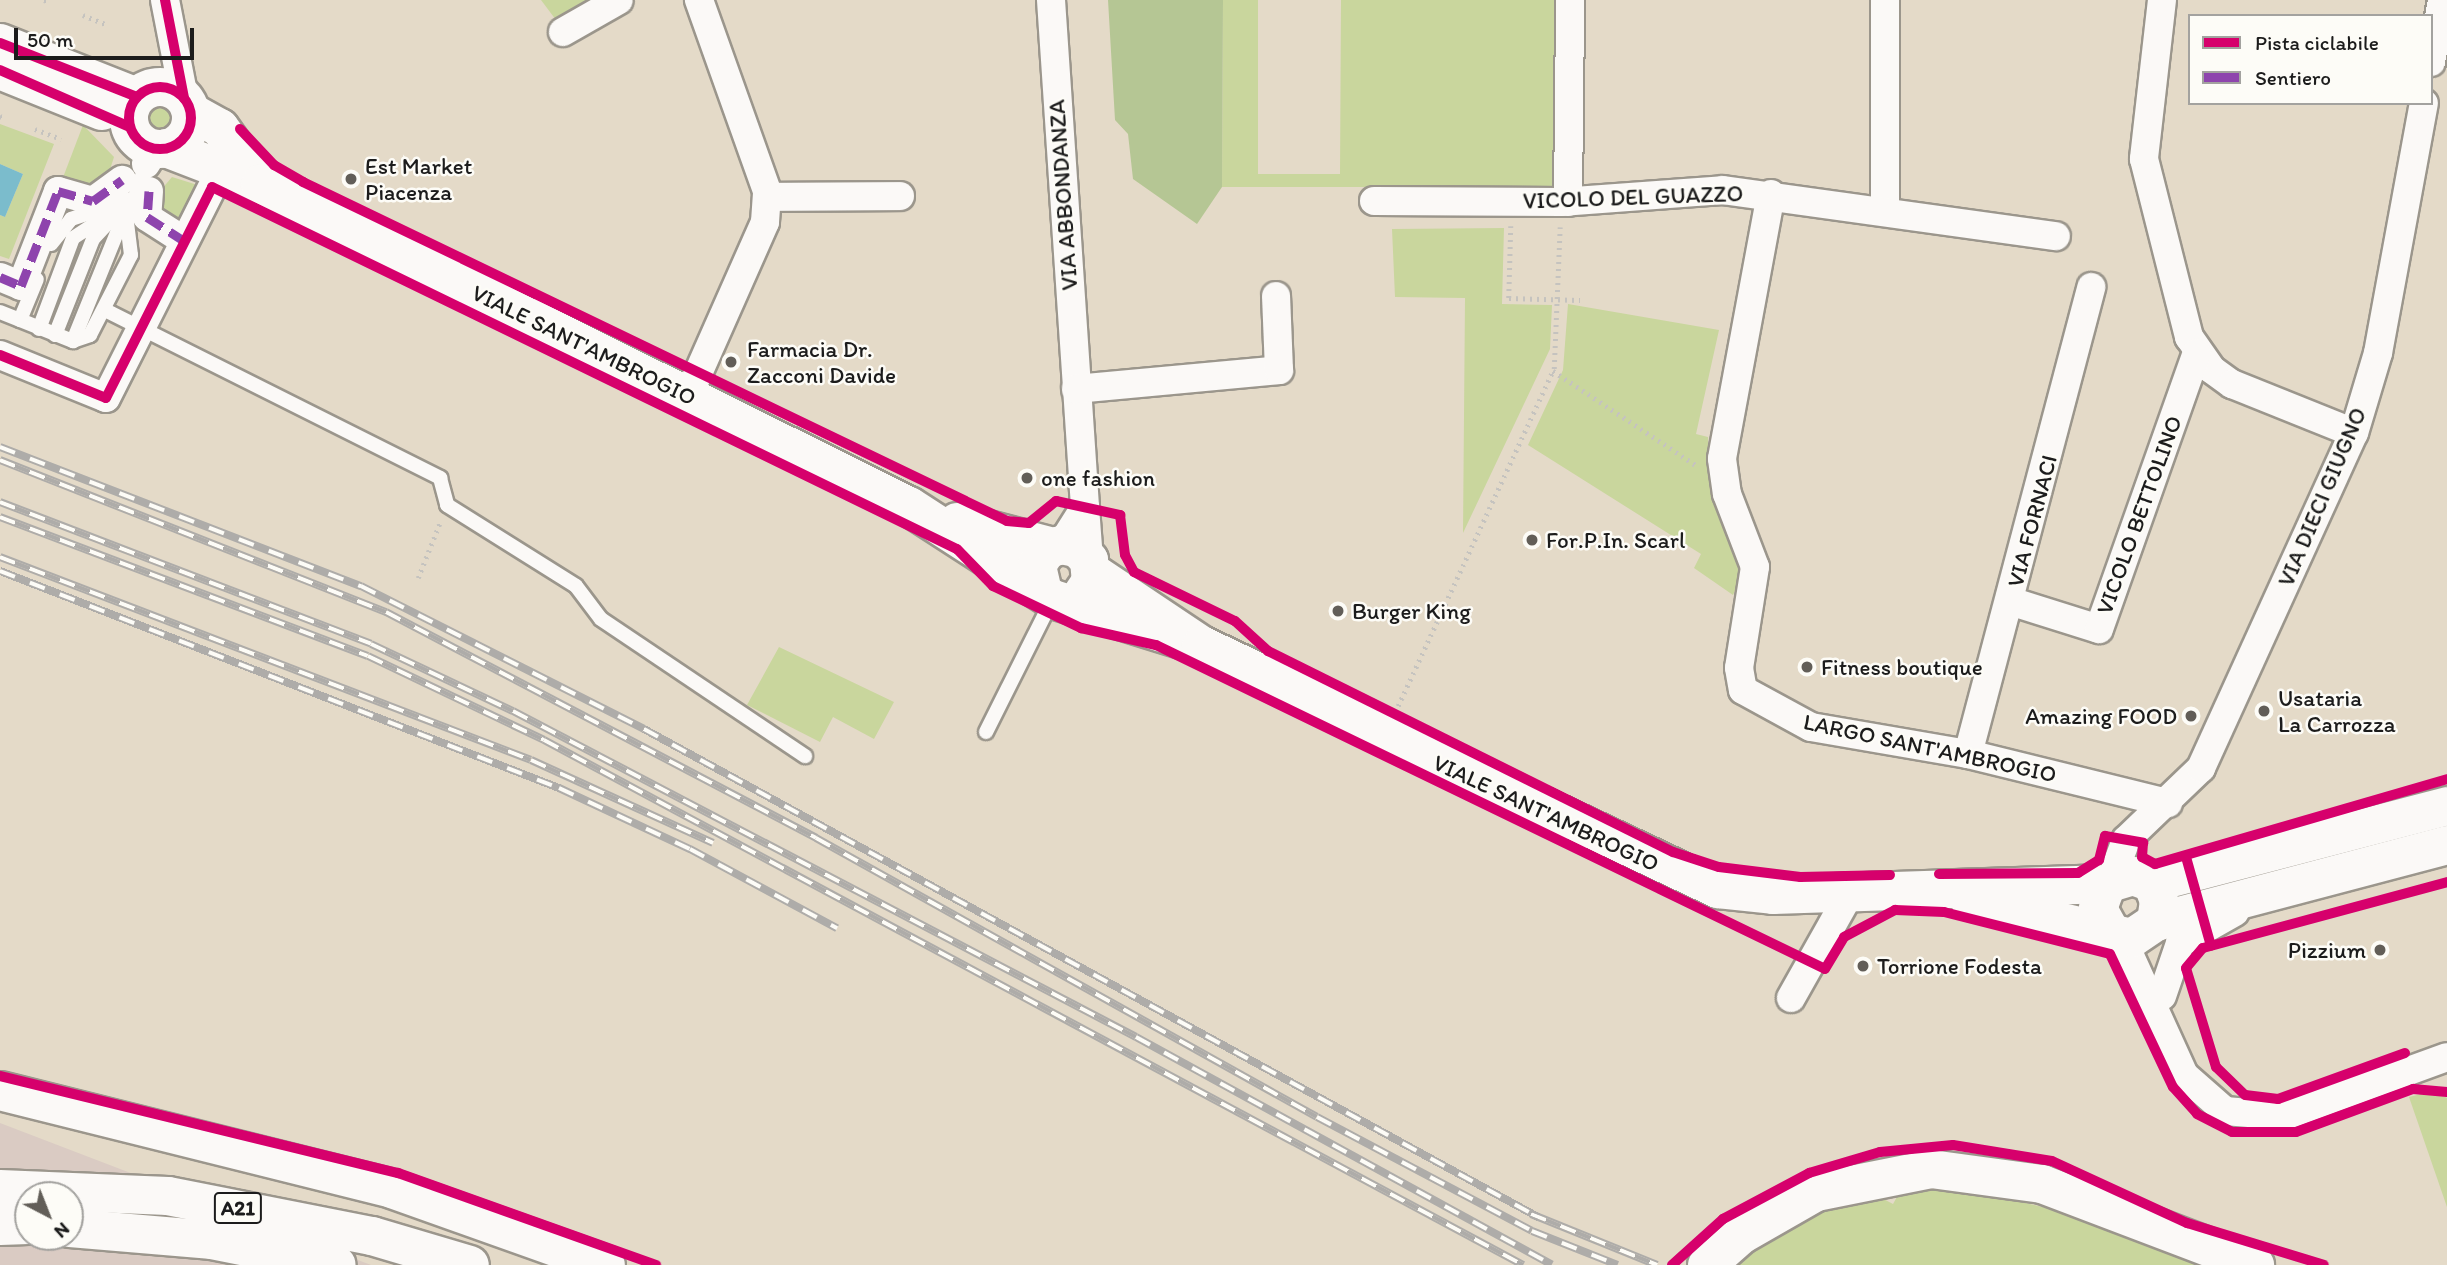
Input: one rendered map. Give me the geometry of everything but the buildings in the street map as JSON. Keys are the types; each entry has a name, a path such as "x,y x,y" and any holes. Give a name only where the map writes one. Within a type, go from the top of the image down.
{"main road":[{"path":"0,43 142,157"},
{"path":"0,70 142,157"},
{"name":"VIALE SANT'AMBROGIO","path":"260,184 220,128 161,87 142,157 260,184 909,506 1053,597 1201,645 1686,878 1745,894 1913,889 2127,874 2447,806"},
{"path":"142,157 183,139 187,105"},
{"name":"VIALE SANT'AMBROGIO","path":"909,506 1074,556 1201,645"},
{"path":"1074,556 1081,595 1053,597 1037,565 1074,556"},
{"name":"VIALE SANT'AMBROGIO","path":"1913,889 2135,930 2447,845"},
{"path":"2127,874 2159,901 2135,930 2098,909 2127,874"},
{"path":"0,1091 392,1189 606,1265"},
{"path":"1707,1265 1741,1235 1816,1192 1931,1169 2042,1184 2256,1265"},
{"name":"A21","path":"0,1189 181,1198 372,1236 470,1265"},
{"name":"A21","path":"84,1229 212,1240 337,1265"}],"street":[{"path":"165,0 187,105"},
{"path":"563,32 619,0"},
{"path":"688,396 765,222 767,197 741,106 699,0"},
{"name":"VIA ABBONDANZA","path":"1051,0 1085,507 1074,556"},
{"path":"1563,210 1570,0"},
{"path":"1885,0 1885,212"},
{"path":"2162,0 2144,159 2180,312 2197,353 2259,400 2354,433"},
{"path":"2433,51 2442,0"},
{"name":"VIA DIECI GIUGNO","path":"2127,874 2168,803 2201,768 2354,433 2378,352 2424,105"},
{"path":"142,157 147,218 183,240"},
{"path":"0,277 21,286 58,191 93,201 142,157"},
{"path":"0,355 106,398 183,240 212,187"},
{"name":"VICOLO DEL GUAZZO","path":"1374,201 1563,210 1723,190 1771,194 2056,236"},
{"name":"LARGO SANT'AMBROGIO","path":"1771,194 1722,467 1755,567 1739,668 1743,690 1811,727 1968,754 2168,803"},
{"path":"767,197 900,196"},
{"name":"VIA FORNACI","path":"1968,754 2091,287"},
{"path":"1076,389 1279,370 1276,296"},
{"name":"VICOLO BETTOLINO","path":"2010,601 2099,629 2197,353"},
{"path":"2162,1007 2180,943 2279,890"},
{"path":"1791,998 1851,891"},
{"path":"2135,930 2195,1091 2243,1117 2285,1116 2447,1057"}],"lane":[{"path":"0,312 73,341 90,335 107,312 131,256 142,157"},
{"path":"20,320 61,226 142,157"},
{"path":"39,329 73,238 142,157"},
{"path":"55,335 93,239 142,157"},
{"path":"73,341 142,157"},
{"path":"107,312 440,478 447,505 576,586 601,619 805,756"},
{"path":"986,732 1053,597"}],"path":[{"path":"83,15 108,25"},
{"path":"35,129 61,139"},
{"path":"1547,227 1563,210"},
{"path":"1395,712 1553,371 1560,299 1563,210"},
{"path":"1522,226 1510,226 1509,298 1580,299"},
{"path":"1553,371 1700,468 1722,467"},
{"path":"418,578 447,505"}],"shaded area":[{"path":"0,1123 371,1265 0,1265"}],"green space":[{"path":"541,0 590,0 556,20"},
{"path":"1108,0 1223,0 1222,187 1197,224 1133,179 1128,134 1115,120"},
{"path":"1223,0 1258,0 1258,174 1340,174 1341,0 1557,0 1556,187 1222,187"},
{"path":"160,101 172,106 177,118 172,130 160,135 148,130 143,118 148,106"},
{"path":"0,124 54,144 9,259 0,256 0,215 5,217 23,174 0,164"},
{"path":"83,125 114,157 106,182 95,188 62,180"},
{"path":"172,177 204,187 181,227 166,220 155,197"},
{"path":"1504,228 1502,304 1552,305 1550,349 1463,533 1465,298 1395,297 1392,229"},
{"path":"1568,304 1719,330 1696,434 1708,437 1710,491 1743,573 1733,595 1694,568 1701,554 1528,445 1563,370"},
{"path":"779,647 894,702 874,739 833,717 820,742 747,705"},
{"path":"2433,1091 2447,1098 2447,1207 2409,1097"},
{"path":"1834,1173 1893,1204 1903,1186 1964,1188 2088,1218 2205,1265 1710,1265 1684,1260 1752,1207"}],"water":[{"path":"0,164 23,174 5,217 0,215"}],"railway":[{"path":"0,447 361,586 644,729 1538,1217"},
{"path":"0,460 386,612 816,838 1317,1117 1532,1231 1618,1265"},
{"path":"0,502 371,644 513,711 1136,1037 1552,1265"},
{"path":"0,517 368,656 544,740 1523,1265"},
{"path":"0,557 531,760 713,843"},
{"path":"0,571 559,788 690,849 837,928"},
{"path":"1531,1214 1657,1265"}],"marked path":[{"path":"0,277 21,286 58,191 93,201 122,180"},
{"path":"149,191 147,217 183,240"}],"cycle path":[{"path":"165,0 184,98"},
{"path":"0,43 137,97"},
{"path":"0,70 130,127"},
{"path":"160,87 182,96 191,118 182,140 160,149 138,140 129,118 138,96 160,87"},
{"path":"240,129 274,165 303,182 1007,521 1029,523 1056,501 1120,515 1125,555 1134,572 1235,621 1268,651 1673,852 1719,867 1800,877 1890,875"},
{"path":"0,355 106,398 212,187 957,549 993,586 1081,628 1156,645 1825,969 1844,937 1895,910 1944,912 2110,954 2173,1087 2197,1114 2232,1132 2296,1132 2413,1089 2447,1092"},
{"path":"1939,874 2078,873 2099,860 2105,836 2143,843 2142,857 2155,864 2447,779"},
{"path":"2186,857 2211,946"},
{"path":"2405,1053 2278,1099 2245,1095 2216,1067 2186,968 2203,948 2447,882"},
{"path":"0,1076 398,1173 656,1265"},
{"path":"1672,1265 1723,1219 1809,1173 1880,1152 1953,1145 2052,1161 2187,1223 2324,1265"}],"place":[{"name":"Est Market Piacenza","path":"351,179"},
{"name":"Farmacia Dr. Zacconi Davide","path":"731,362"},
{"name":"one fashion","path":"1027,478"},
{"name":"For.P.In. Scarl","path":"1532,540"},
{"name":"Burger King","path":"1338,611"},
{"name":"Fitness boutique","path":"1807,667"},
{"name":"Usataria La Carrozza","path":"2264,711"},
{"name":"Amazing FOOD","path":"2191,716"},
{"name":"Pizzium","path":"2380,950"},
{"name":"Torrione Fodesta","path":"1863,966"}]}
